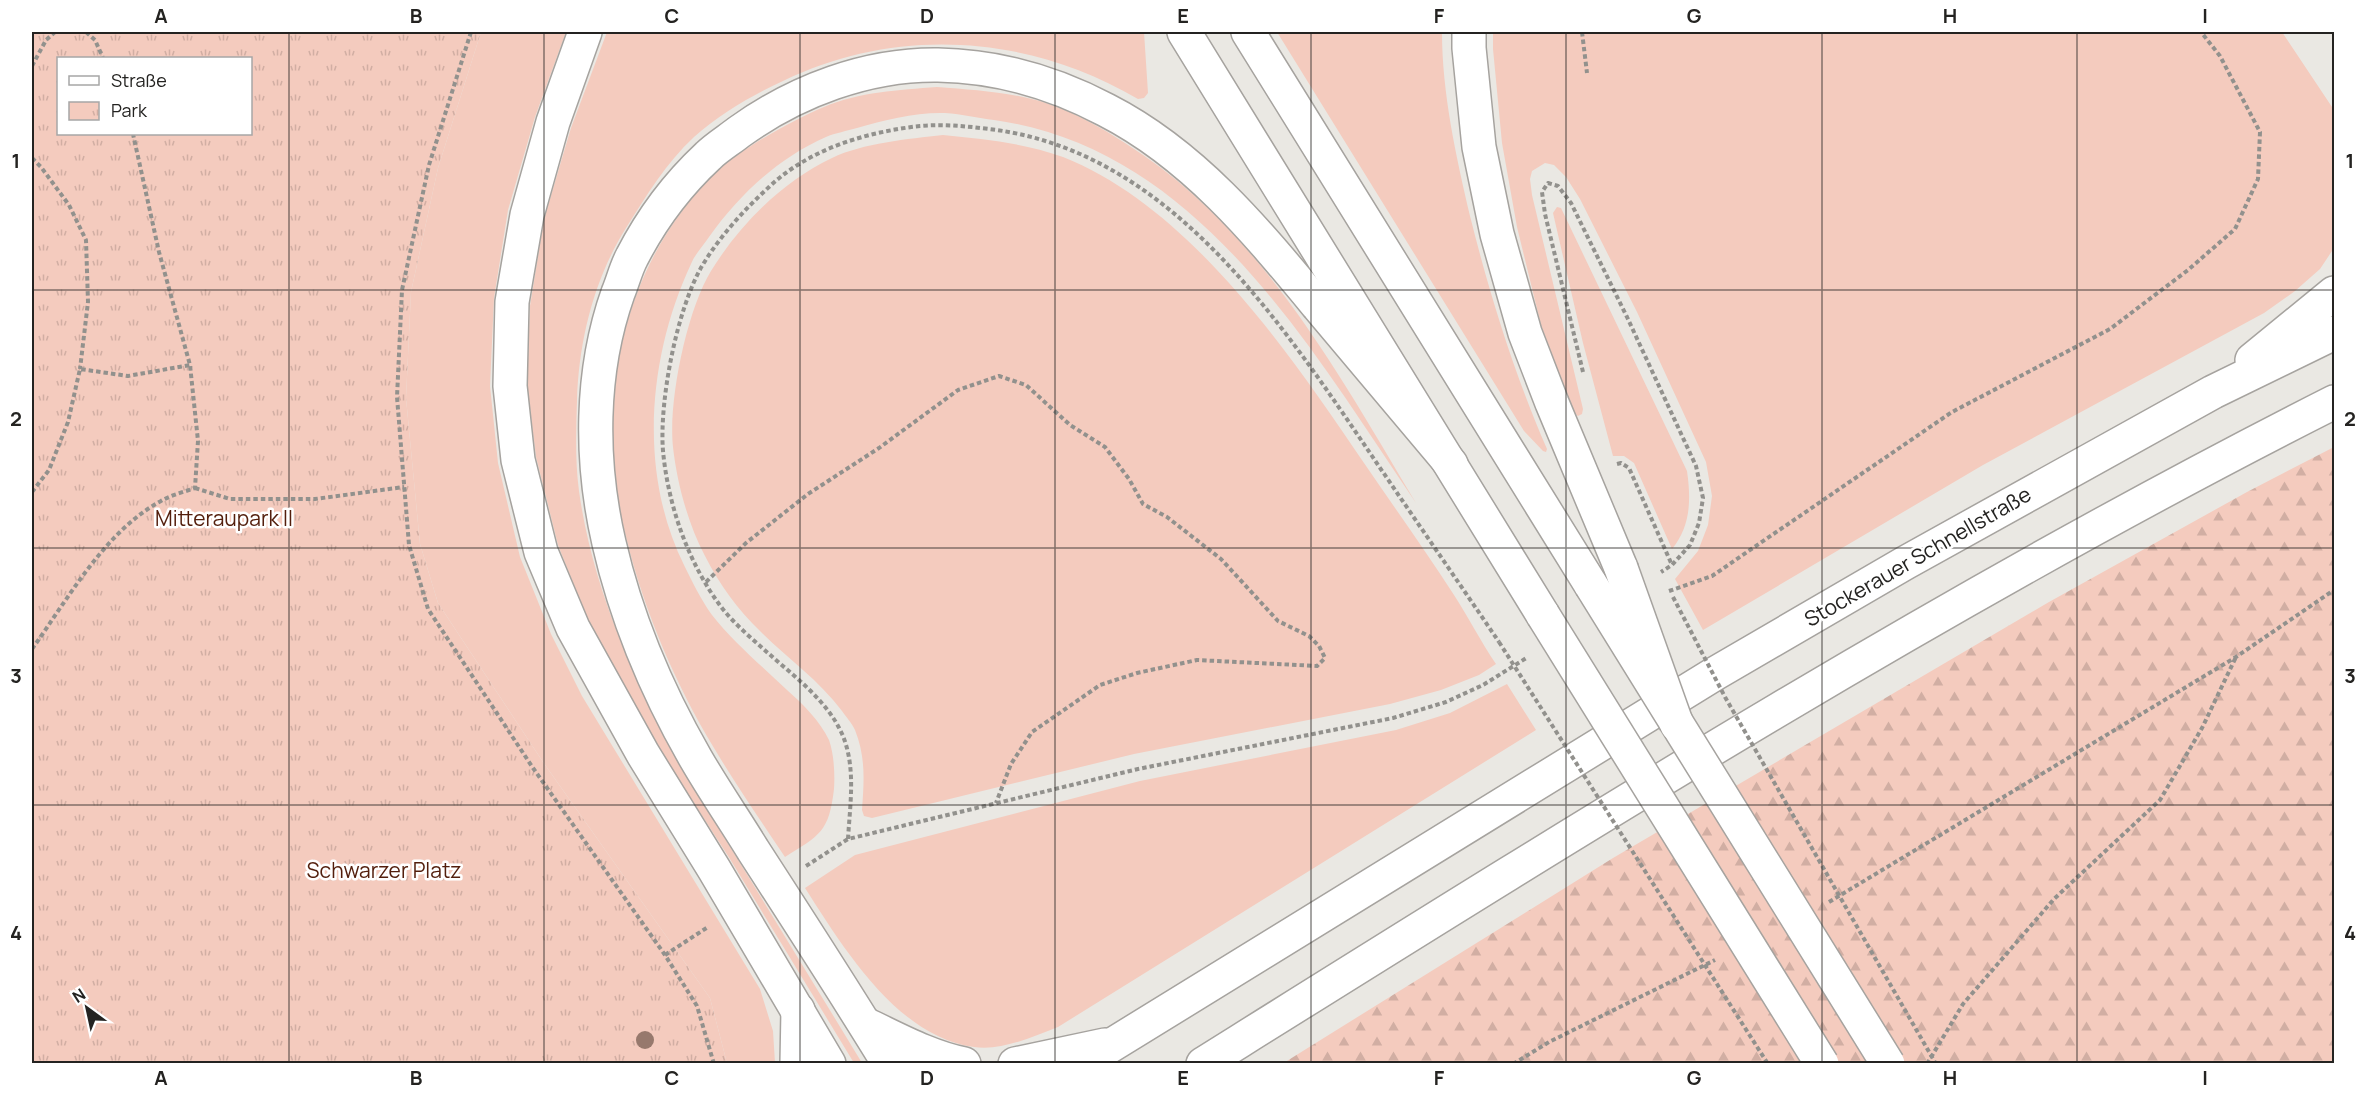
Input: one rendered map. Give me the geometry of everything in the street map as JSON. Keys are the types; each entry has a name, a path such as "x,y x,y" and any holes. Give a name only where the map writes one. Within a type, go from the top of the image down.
{"main road":[{"path":"585,32 553,122 527,215 512,302 510,386 518,460 541,552 573,628 643,754 830,1064"},
{"path":"1184,32 1822,1064"},
{"path":"1248,32 1888,1064"},
{"path":"1469,32 1479,147 1497,234 1525,333 1621,568 1677,725"},
{"path":"889,1064 690,748 660,689 632,619 609,545 599,485 595,426 599,376 608,321 631,259 669,198 710,153 763,115 817,88 879,70 937,65 985,69 1030,78 1076,95 1111,112 1164,147 1216,189 1268,244 1451,464"},
{"path":"2213,392 2334,293"},
{"name":"Stockerauer Schnellstraße","path":"1081,1064 1716,673 1905,563 2213,392 2334,333"},
{"path":"1203,1064 1545,850 1757,722 2014,573 2226,457 2334,402"},
{"path":"797,1064 798,1010"},
{"path":"865,1024 915,1048 948,1061 964,1064"},
{"path":"1015,1064 1113,1043"}],"path":[{"path":"32,66 46,40 55,32"},
{"path":"86,32 95,40 103,57"},
{"path":"471,32 429,165 402,290 396,397 409,545 428,609 533,768 665,955 697,1006 714,1064"},
{"path":"1582,32 1587,73"},
{"path":"1667,592 1712,576 1952,412 2110,329 2188,270 2235,229 2258,179 2260,132 2220,56 2201,32"},
{"path":"848,839 852,774 842,735 820,700 720,606 692,559 674,509 663,449 666,390 679,323 701,267 739,215 780,177 829,148 886,130 943,124 1011,132 1067,148 1120,174 1172,212 1225,262 1278,321 1499,642 1768,1064"},
{"path":"133,135 159,252 190,366 198,441 195,488"},
{"path":"32,158 69,205 86,240 88,302 80,369 68,422 49,470 32,492"},
{"path":"1584,378 1545,214 1542,192 1548,183 1558,186 1570,203 1628,317 1696,466 1703,498 1699,523 1690,545 1672,565 1654,577"},
{"path":"80,369 128,376 190,366"},
{"path":"706,582 746,543 808,494 879,448 958,390 999,376 1026,385 1070,425 1105,447 1129,479 1143,504 1167,517 1221,559 1278,621 1309,636 1319,646 1325,657 1317,666 1197,660 1137,673 1100,685 1032,732 1011,764 995,803"},
{"path":"1629,468 1672,565"},
{"path":"32,649 98,556 124,527 161,501 195,488 230,499 315,499 404,487"},
{"path":"1655,562 1725,697 1935,1064"},
{"path":"1820,908 2236,657 2334,590"},
{"path":"800,870 848,839 1138,769 1393,718 1446,702 1483,685 1532,654"},
{"path":"1927,1064 1963,1004 2055,899 2160,800 2202,728 2236,657"},
{"path":"665,955 713,924"},
{"path":"1513,1064 1549,1042 1725,955"}],"green space":[{"path":"32,32 481,32 438,168 411,292 406,398 420,544 438,603 543,762 710,998 727,1063 32,1063"},
{"path":"481,32 566,32 535,117 508,210 494,298 490,386 498,463 520,557 551,634 582,696 760,989 773,1031 775,1063 727,1063 710,998 543,762 438,603 420,544 406,398 411,292 438,168"},
{"path":"607,32 1144,32 1148,93 1144,98 1138,99 1096,78 1053,61 1008,50 963,45 917,45 871,51 827,63 771,86 737,106 694,137 665,169 615,248 605,268 590,311 578,377 576,457 579,491 588,541 602,590 640,685 663,731 713,820 862,1063 854,1063 730,859 657,746 617,676 587,618 558,545 536,457 527,384 530,306 544,219 571,128"},
{"path":"1277,32 1442,32 1447,101 1470,216 1504,334 1547,449 1546,452 1524,431"},
{"path":"1493,32 2282,32 2334,110 2334,248 2320,269 2295,291 2264,313 1983,465 1703,630 1675,579 1698,551 1708,525 1712,496 1706,462 1637,312 1580,199 1566,177 1554,165 1545,163 1532,171 1530,179 1583,409 1582,414 1578,416 1574,413 1541,325 1517,227 1502,143"},
{"path":"937,87 1007,94 1059,108 1116,137 1173,177 1216,216 1255,259 1291,305 1325,353 1416,503 1334,382 1290,322 1242,264 1189,213 1131,170 1066,138 994,120 945,113 889,119 833,134 808,146 776,167 747,192 695,257 676,300 665,337 654,414 655,453 660,492 669,529 697,590 712,615 729,635 811,713 821,726 831,746 834,789 826,824 815,837 785,857 722,762 700,724 652,622 634,568 617,491 613,441 614,390 623,341 637,293 658,248 686,206 721,168 785,126 837,102 879,92"},
{"path":"943,135 1019,145 1063,157 1109,180 1153,211 1195,247 1270,331 1304,376 1432,562 1496,664 1479,675 1441,690 1390,704 1134,754 872,818 864,816 862,810 863,760 859,740 852,725 823,689 744,614 723,587 699,544 688,517 677,475 673,447 673,406 681,356 702,288 722,254 749,221 796,179 832,158 886,142"},
{"path":"1557,207 1561,208 1687,471 1688,512 1683,531 1672,549 1634,463 1624,456 1613,456 1583,343 1553,213"},
{"path":"2334,447 2334,1063 1282,1064 1613,858 2049,602 2247,492"},
{"path":"1507,684 1536,730 1058,1027 1017,1042 995,1047 974,1047 946,1040 920,1026 897,1008 855,962 805,888 855,855 1140,781 1396,730 1450,713"}],"park label":[{"name":"Mitteraupark II","path":"224,519"},
{"name":"Schwarzer Platz","path":"384,871"}]}
